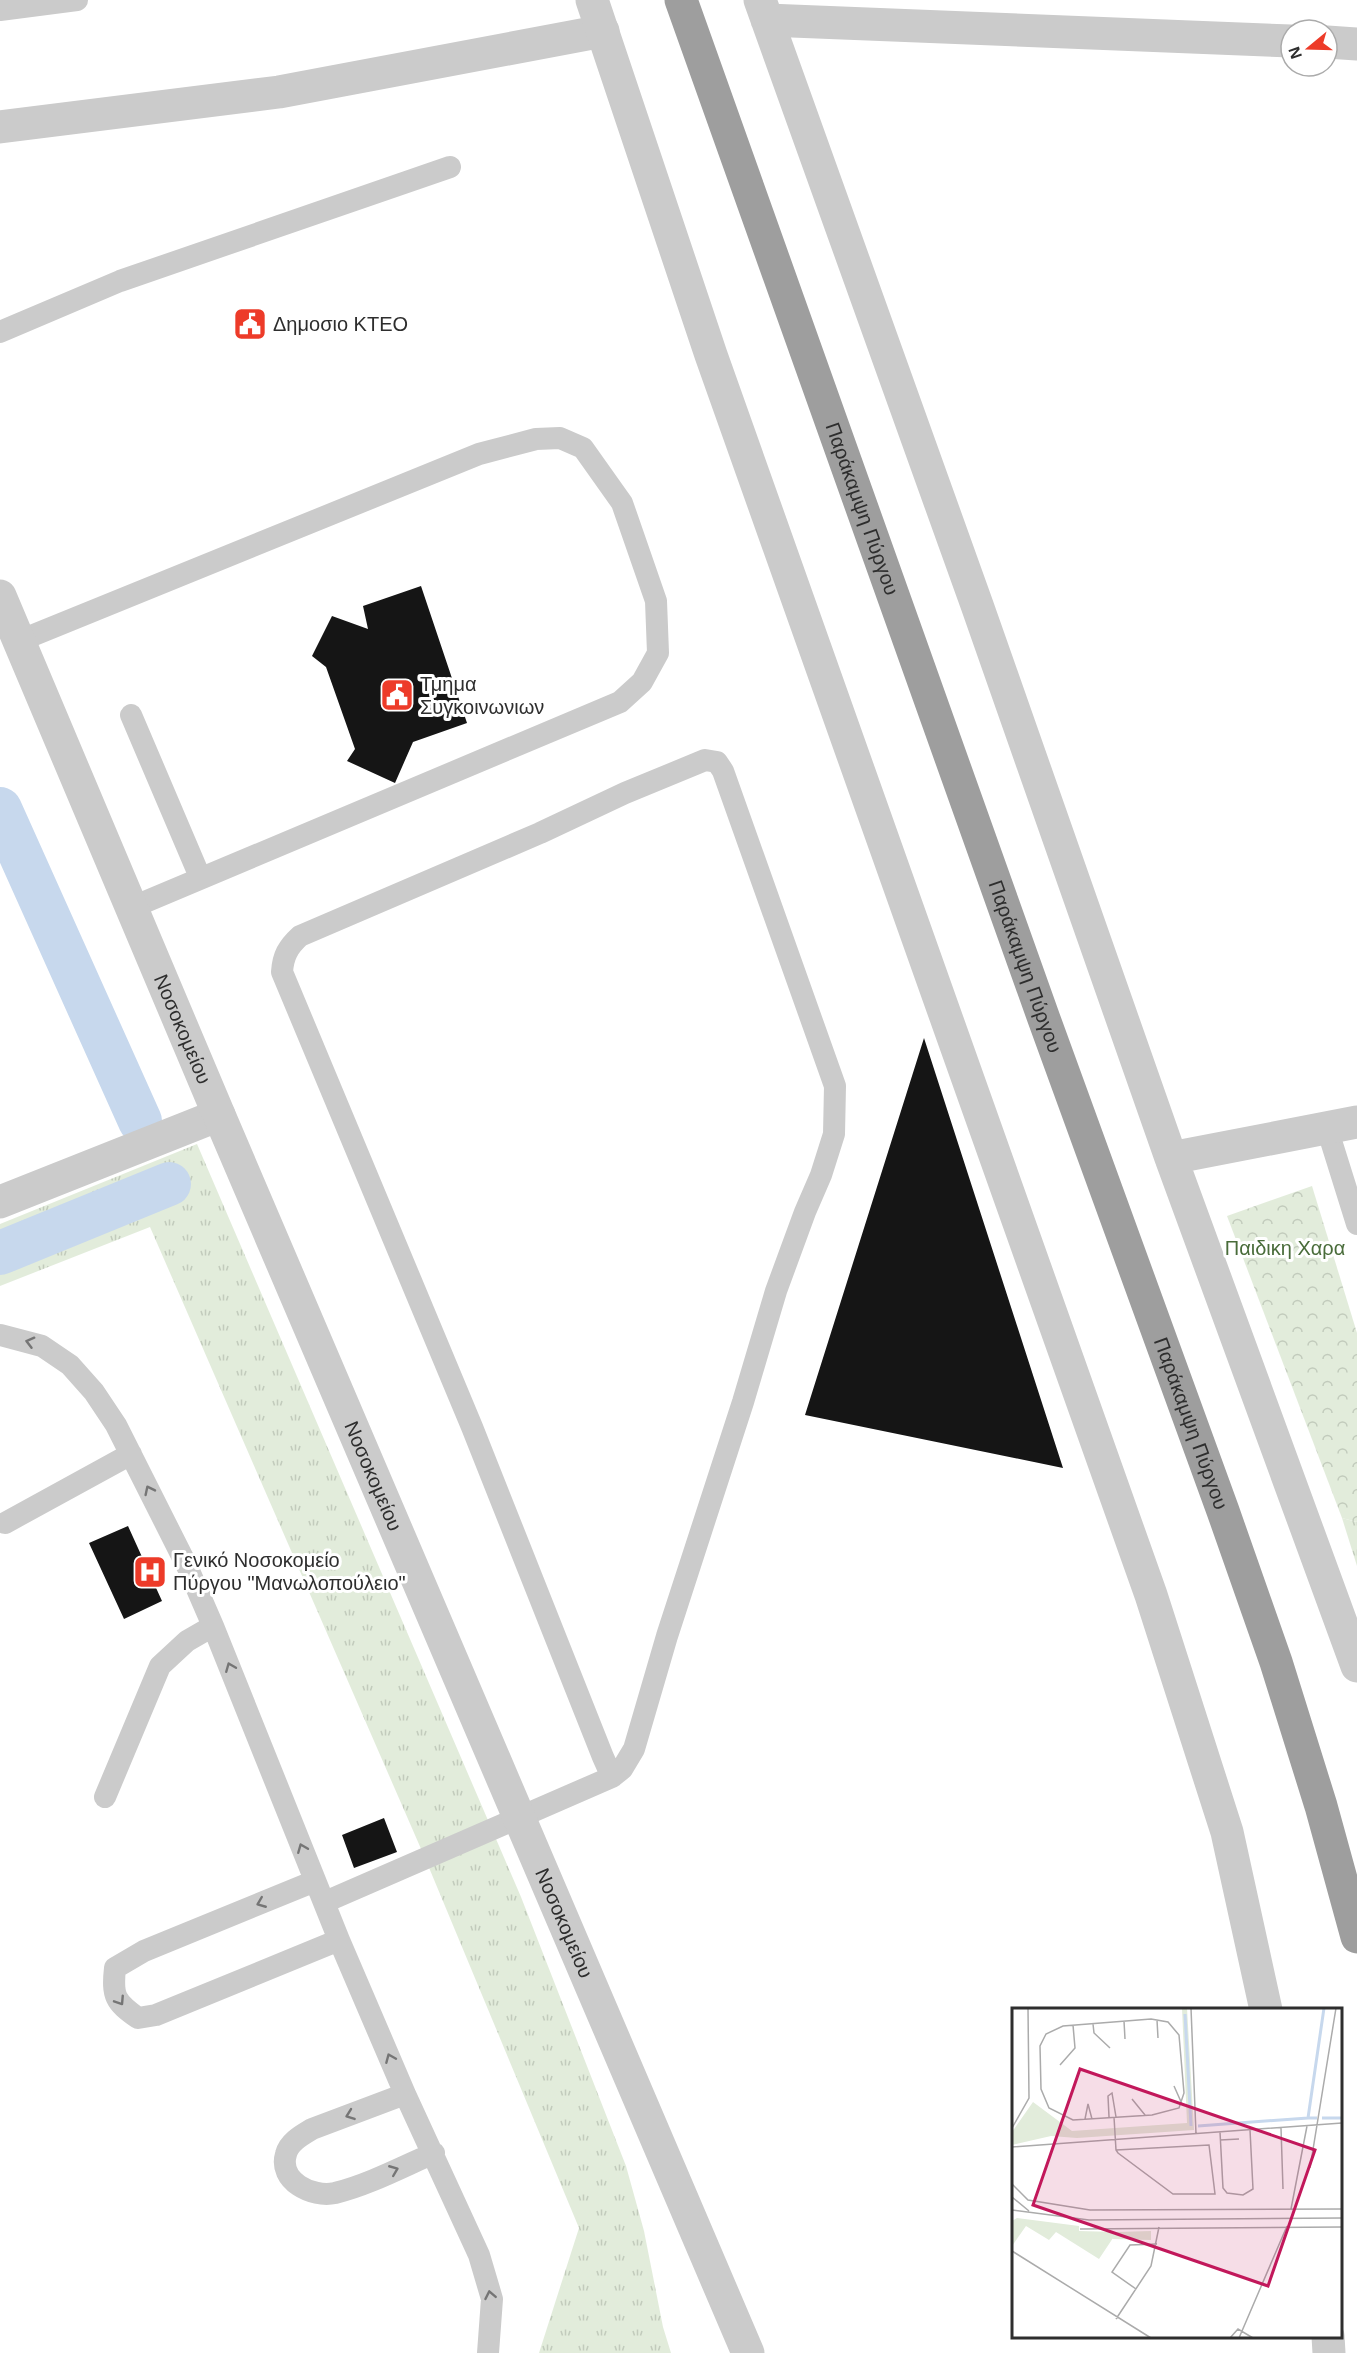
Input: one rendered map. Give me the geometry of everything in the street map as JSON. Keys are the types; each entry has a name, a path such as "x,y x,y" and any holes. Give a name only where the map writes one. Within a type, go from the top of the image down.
{"highway":[{"name":"Παράκαμψη Πύργου","path":"681,0 1036,997 1223,1510 1276,1662 1318,1795 1357,1937"}],"street":[{"path":"592,0 711,355 1151,1595 1227,1832 1266,2008"},
{"path":"1279,40 763,10 977,605 1172,1158 1357,1666"},
{"path":"0,127 279,92 603,31"},
{"path":"1339,43 1357,44"},
{"name":"Νοσοκομείου","path":"0,596 748,2353"},
{"path":"0,1202 219,1115"},
{"path":"1172,1158 1342,1125"},
{"path":"1328,2338 1329,2353"}],"lane":[{"path":"0,10 77,0"},
{"path":"0,332 120,281 450,167"},
{"path":"19,641 479,454 536,438 560,438 583,448 622,503 656,601 658,653 642,682 620,702 133,907"},
{"path":"131,715 200,877"},
{"path":"325,1902 612,1777 622,1769 634,1749 667,1636 776,1292 834,1134 834,1086 723,771 717,762 705,760 300,936 289,946 283,960 282,972 472,1427 612,1777"},
{"path":"1342,1125 1357,1224"},
{"path":"0,1335 42,1346 70,1365 94,1392 116,1425 187,1566 339,1940 405,2094 479,2255 492,2299 488,2353"},
{"path":"5,1523 131,1454"},
{"path":"105,1797 160,1666 187,1641 213,1626"},
{"path":"315,1881 144,1951 115,1968 113,1990 124,2008 138,2018 156,2015 339,1940"},
{"path":"405,2094 312,2129 298,2137 286,2154 286,2170 297,2185 311,2192 333,2193 434,2153"}],"green space":[{"path":"197,1144 521,1897 626,2166 644,2231 663,2327 671,2353 539,2353 579,2228 425,1858 150,1227 0,1286 0,1224"},
{"name":"Παιδικη Χαρα","path":"1312,1186 1357,1333 1357,1522 1342,1518 1227,1216"},
{"path":"1342,1518 1357,1522 1357,1566"}],"building":[{"name":"Τμημα Συγκοινωνιων","path":"421,586 467,723 413,742 395,783 347,761 355,749 326,667 312,656 332,616 368,629 363,606"},
{"path":"924,1038 1063,1468 805,1415"},
{"path":"128,1526 162,1601 124,1619 89,1543"},
{"path":"384,1818 397,1852 354,1868 342,1835"}],"waterway":[{"path":"0,809 140,1121"},
{"path":"0,1253 169,1184"}],"place":[{"name":"Δημοσιο ΚΤΕΟ","path":"250,324"},
{"name":"Τμημα Συγκοινωνιων","path":"397,695"},
{"name":"Γενικό Νοσοκομείο Πύργου \"Μανωλοπούλειο\"","path":"150,1572"}]}
